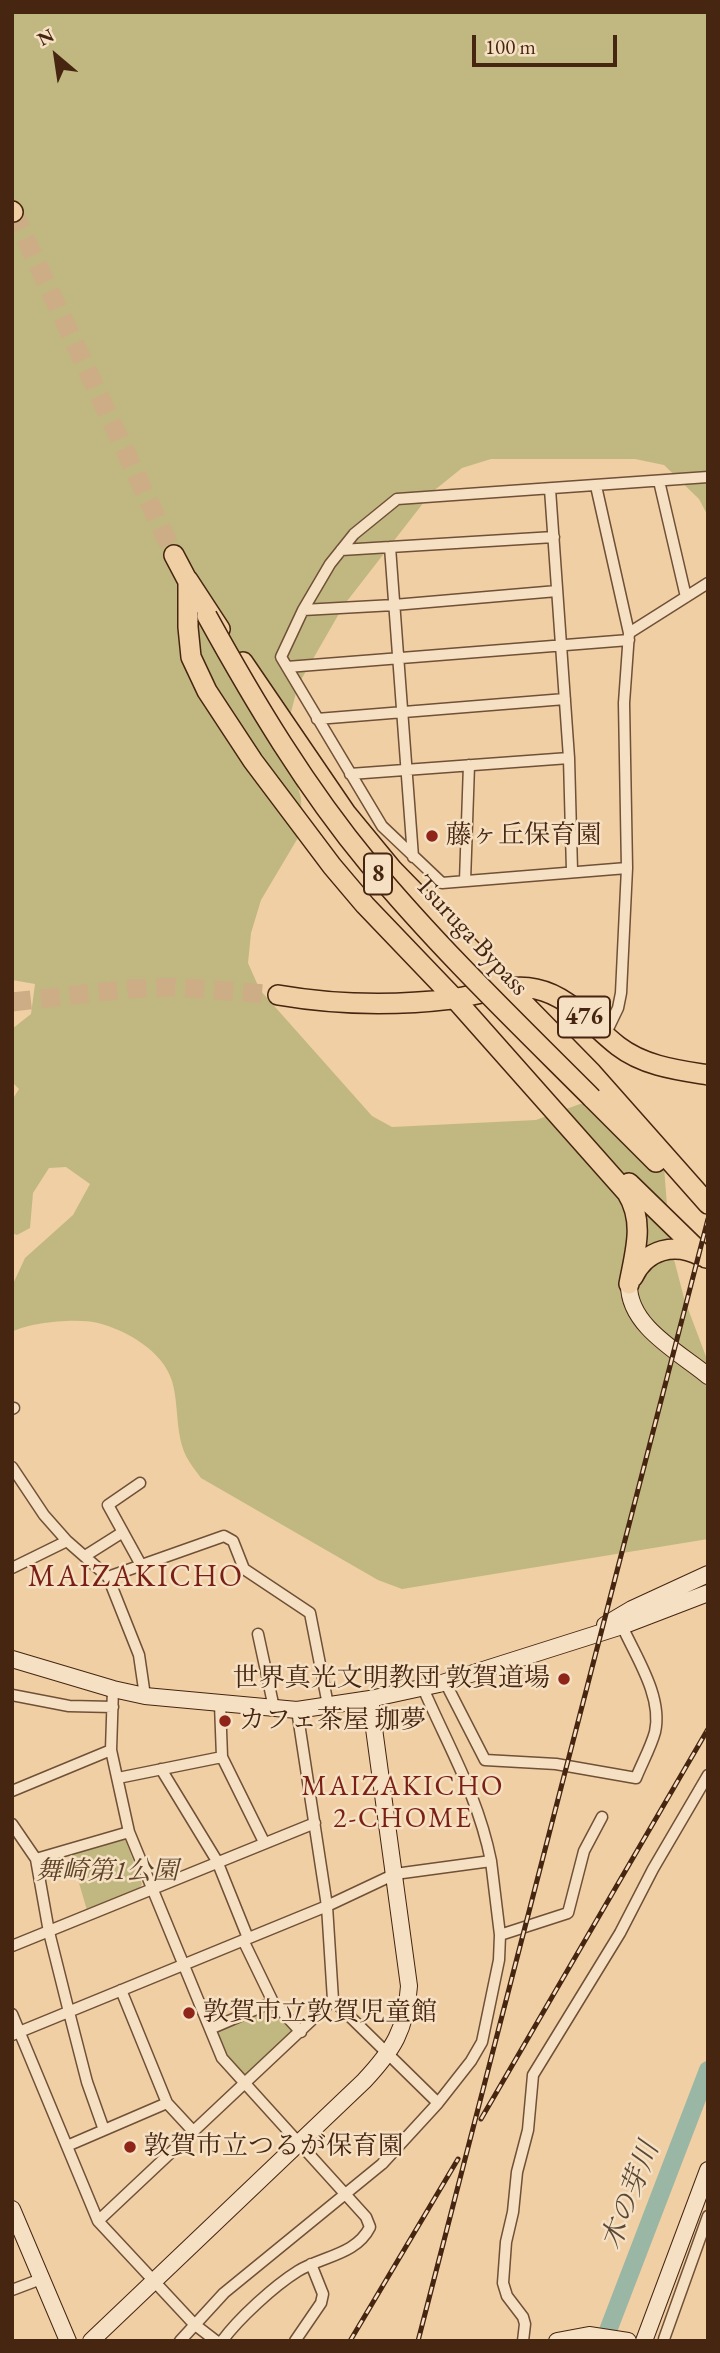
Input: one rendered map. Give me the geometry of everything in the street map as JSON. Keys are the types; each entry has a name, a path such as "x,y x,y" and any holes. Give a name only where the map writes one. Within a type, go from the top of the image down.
{"highway":[{"name":"Tsuruga Bypass","path":"174,555 258,707 303,777 368,863 482,988 708,1213"},
{"path":"188,580 188,642 197,671 221,714 289,810 332,866 619,1182 633,1202 639,1226 629,1284"},
{"path":"209,616 346,813 393,870 592,1073 708,1205"},
{"name":"476","path":"278,995 349,1004 455,999 510,988 535,988 560,998 618,1047 646,1062 708,1075"},
{"path":"566,1123 707,1259"},
{"name":"Tsuruga Bypass","path":"646,1153 708,1220"},
{"path":"629,1284 643,1261 661,1250 679,1248 707,1259"}],"street":[{"path":"627,867 442,883 382,826 281,657 303,610 341,550 354,534 397,499 708,477"},
{"path":"659,481 685,597"},
{"path":"596,486 629,636 624,703 627,867 621,993 618,1007 605,1035"},
{"path":"550,489 569,758 572,871"},
{"path":"341,550 554,537"},
{"path":"390,547 413,858"},
{"path":"287,667 561,645 629,636 708,583"},
{"path":"303,610 557,591"},
{"path":"317,719 565,699"},
{"path":"350,774 569,758"},
{"path":"465,881 469,765"},
{"path":"629,1284 632,1304 647,1326 708,1376"},
{"path":"12,1467 44,1515 67,1541 108,1577 139,1656 145,1696"},
{"path":"140,1483 108,1505 141,1565"},
{"path":"85,1556 122,1532"},
{"path":"108,1577 224,1536 233,1541 244,1569 310,1613 328,1705"},
{"path":"12,1568 67,1541"},
{"path":"582,1639 632,1609 708,1574"},
{"path":"12,1659 145,1696 297,1710 370,1699 445,1682 622,1626 708,1593"},
{"path":"445,1682 485,1760 556,1764 636,1779 654,1733 656,1710 622,1626"},
{"path":"258,1634 274,1708"},
{"path":"180,2341 224,2293 382,2164 438,2103 471,2061 482,2042 499,1960 500,1935 491,1861 485,1831 464,1773 423,1688"},
{"path":"12,2014 16,2034 98,2221 194,2324 219,2341 286,2280 310,2264 358,2245 365,2236 370,2227 366,2217 222,2058 129,1832 111,1750 113,1689"},
{"path":"12,1695 69,1706 113,1707"},
{"path":"91,2341 300,2143 387,2056 404,2015 409,1986 370,1699"},
{"path":"220,1704 222,1757 264,1842"},
{"path":"297,1710 327,1906 333,2000 387,2056 438,2103"},
{"path":"12,1791 111,1750"},
{"path":"118,1778 222,1757"},
{"path":"161,1769 217,1861 246,1939 274,2002 300,2032"},
{"path":"523,2341 523,2317 507,2296 503,2283 506,2242 513,2212 517,2172 528,2130 533,2075 620,1933 653,1869 708,1775"},
{"path":"500,1935 568,1913 584,1851 602,1817"},
{"path":"12,1946 315,1823"},
{"path":"12,1824 36,1860 49,1931 69,2012 87,2082 104,2130"},
{"path":"36,1860 129,1832"},
{"path":"16,2034 327,1906 395,1874 491,1861"},
{"path":"121,1990 167,2103 193,2131"},
{"path":"98,2221 333,2000"},
{"path":"209,2029 274,2002"},
{"path":"66,2146 167,2103"},
{"path":"644,2341 708,2170"},
{"path":"12,2208 68,2341"},
{"path":"664,2339 707,2220"},
{"path":"295,2341 321,2303 323,2294 310,2264"},
{"path":"12,2290 41,2279"},
{"path":"557,2341 589,2335 627,2340"}],"green space":[{"path":"12,12 708,12 708,516 699,499 664,465 635,459 491,459 462,468 431,493 344,605 298,685 288,724 292,767 301,798 302,831 261,900 251,933 248,963 260,990 372,1116 392,1127 536,1120 580,1104 611,1104 664,1167 670,1244 684,1298 708,1362 708,1539 402,1589 378,1580 201,1478 183,1447 172,1381 161,1360 142,1343 120,1331 89,1322 42,1323 12,1332 12,1286 25,1258 73,1215 90,1184 66,1167 49,1168 33,1193 30,1228 17,1235 12,1233 12,1100 19,1089 12,1082 12,1029 31,1014 35,984 12,980"},
{"name":"舞崎第1公園","path":"122,1837 142,1884 139,1889 87,1910 70,1853"},
{"path":"271,2007 294,2030 245,2077 226,2057 216,2033"}],"waterway":[{"name":"木の芽川","path":"604,2341 708,2070"}],"tunnel":[{"path":"13,212 174,555"},
{"path":"12,1002 128,989 175,987 278,995"}],"railway":[{"path":"418,2341 708,1219"},
{"path":"481,2119 708,1729"},
{"path":"350,2341 458,2159"}],"place":[{"name":"藤ヶ丘保育園","path":"432,836"},
{"name":"世界真光文明教団 敦賀道場","path":"564,1679"},
{"name":"カフェ茶屋 珈夢","path":"225,1721"},
{"name":"敦賀市立敦賀児童館","path":"189,2013"},
{"name":"敦賀市立つるが保育園","path":"130,2147"}],"district":[{"name":"MAIZAKICHO","path":"136,1578"},
{"name":"MAIZAKICHO 2-CHOME","path":"403,1803"}]}
